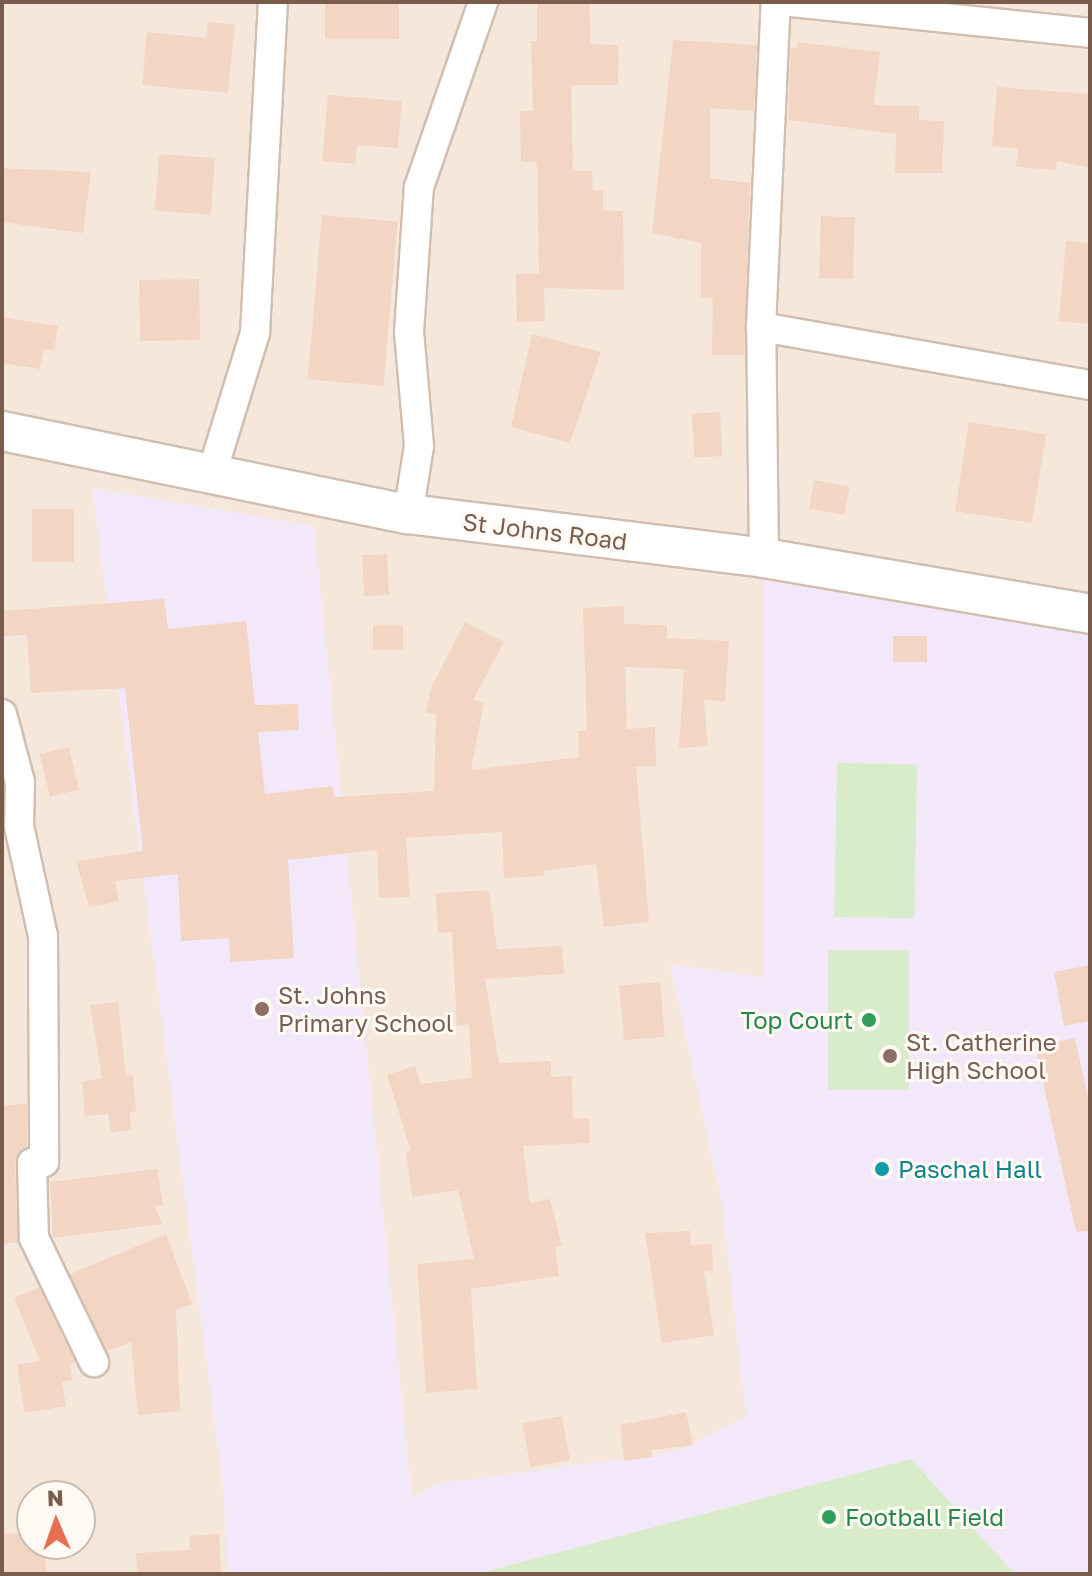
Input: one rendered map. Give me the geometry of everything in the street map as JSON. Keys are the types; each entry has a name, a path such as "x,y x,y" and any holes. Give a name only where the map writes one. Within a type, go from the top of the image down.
{"main road":[{"name":"St Johns Road","path":"2,431 408,514 764,558 1090,614"}],"street":[{"path":"211,476 255,333 273,2"},
{"path":"408,514 419,446 409,332 419,187 483,2"},
{"path":"764,558 761,327 776,2"},
{"path":"791,2 1090,33"},
{"path":"761,327 1090,385"},
{"path":"2,714 15,753 19,826 43,936 44,1162 32,1163 34,1238 94,1362"}],"shaded area":[{"path":"2,2 1090,2 1090,1574 2,1574"},
{"name":"St. Catherine High School","path":"92,488 314,526 412,1499 436,1484 678,1451 746,1416 722,1203 670,964 764,977 764,558 1090,614 1090,1574 399,1574 399,1564 397,1574 227,1574 224,1495"}],"green space":[{"path":"837,763 917,764 914,918 834,917"},
{"name":"Top Court","path":"828,950 909,950 909,1090 828,1090"},
{"name":"Football Field","path":"911,1459 1015,1574 477,1574"}],"building":[{"path":"325,2 399,2 399,39 325,39"},
{"path":"537,2 589,2 591,44 619,45 618,85 571,85 573,171 592,171 593,190 603,190 603,210 623,211 624,290 544,288 545,321 517,322 516,274 539,274 537,162 521,162 520,111 533,111 531,41 537,41"},
{"path":"208,22 235,25 228,93 142,85 147,32 206,38"},
{"path":"673,40 757,45 754,111 710,108 710,178 750,183 744,355 712,355 713,298 701,298 701,243 652,233"},
{"path":"798,42 880,52 874,105 919,106 919,120 944,121 942,173 895,173 896,134 788,120 791,48 797,48"},
{"path":"997,87 1090,94 1090,168 1057,161 1056,170 1016,167 1018,149 992,146"},
{"path":"328,95 402,101 398,148 357,145 355,164 322,161"},
{"path":"159,154 215,158 211,215 155,211"},
{"path":"2,168 91,172 83,233 2,222"},
{"path":"322,215 398,222 383,386 308,379"},
{"path":"821,216 855,217 853,279 819,278"},
{"path":"1066,241 1090,243 1090,324 1059,321"},
{"path":"199,279 200,340 140,341 139,280"},
{"path":"2,317 58,326 54,350 44,349 40,369 2,363"},
{"path":"532,334 601,352 570,443 511,427"},
{"path":"720,412 722,456 694,457 692,413"},
{"path":"969,422 1046,434 1032,523 955,511"},
{"path":"814,480 849,486 844,515 809,509"},
{"path":"32,509 74,509 74,562 32,562"},
{"path":"387,554 389,595 364,596 362,555"},
{"path":"164,599 168,629 246,621 255,705 298,704 299,730 258,732 265,794 333,786 334,797 434,791 436,715 426,713 431,688 465,622 504,642 473,700 484,702 471,770 579,757 578,731 587,731 583,608 624,606 624,624 667,625 667,638 729,641 725,701 704,700 708,746 679,748 684,669 625,667 627,729 655,727 656,766 636,767 649,922 604,927 596,864 544,871 544,876 504,878 502,832 406,838 410,897 379,898 377,850 288,860 294,958 230,962 229,938 181,941 178,874 115,881 119,901 89,907 76,861 143,851 125,688 31,693 27,635 2,636 2,611"},
{"path":"373,625 403,625 403,650 373,650"},
{"path":"893,636 927,636 927,662 893,662"},
{"path":"69,747 79,790 50,797 40,754"},
{"path":"489,890 497,949 562,946 564,974 485,979 499,1063 551,1061 551,1077 572,1076 573,1119 589,1118 590,1143 523,1146 530,1203 550,1199 562,1246 555,1246 559,1276 471,1289 477,1389 426,1393 417,1264 474,1259 458,1190 412,1197 406,1152 411,1151 387,1075 415,1066 421,1084 472,1078 469,1024 457,1026 452,932 438,933 436,893"},
{"path":"1090,965 1090,1021 1064,1026 1054,972"},
{"path":"660,982 665,1037 624,1040 619,986"},
{"path":"118,1002 126,1076 133,1075 136,1112 130,1112 131,1130 111,1133 108,1114 85,1116 82,1082 102,1078 90,1005"},
{"path":"1075,1038 1090,1107 1090,1231 1076,1232 1035,1046"},
{"path":"27,1103 27,1147 15,1163 18,1242 2,1244 2,1106"},
{"path":"157,1169 163,1205 155,1206 162,1224 53,1238 50,1182"},
{"path":"690,1231 691,1245 712,1244 713,1271 704,1271 714,1335 662,1343 645,1233"},
{"path":"166,1234 192,1304 176,1310 180,1411 138,1415 131,1342 107,1351 70,1274"},
{"path":"39,1287 75,1362 70,1364 72,1380 62,1382 66,1406 25,1413 17,1365 40,1361 14,1298"},
{"path":"686,1412 693,1445 651,1450 652,1457 624,1461 620,1425"},
{"path":"562,1416 570,1460 530,1467 523,1423"},
{"path":"2,1534 16,1534 16,1560 46,1560 46,1574 2,1574"},
{"path":"219,1534 221,1574 137,1574 136,1553 190,1550 189,1536"}],"place":[{"name":"St. Johns Primary School","path":"262,1009"},
{"name":"Top Court","path":"869,1020"},
{"name":"St. Catherine High School","path":"890,1056"},
{"name":"Paschal Hall","path":"882,1169"},
{"name":"Football Field","path":"829,1517"}]}
